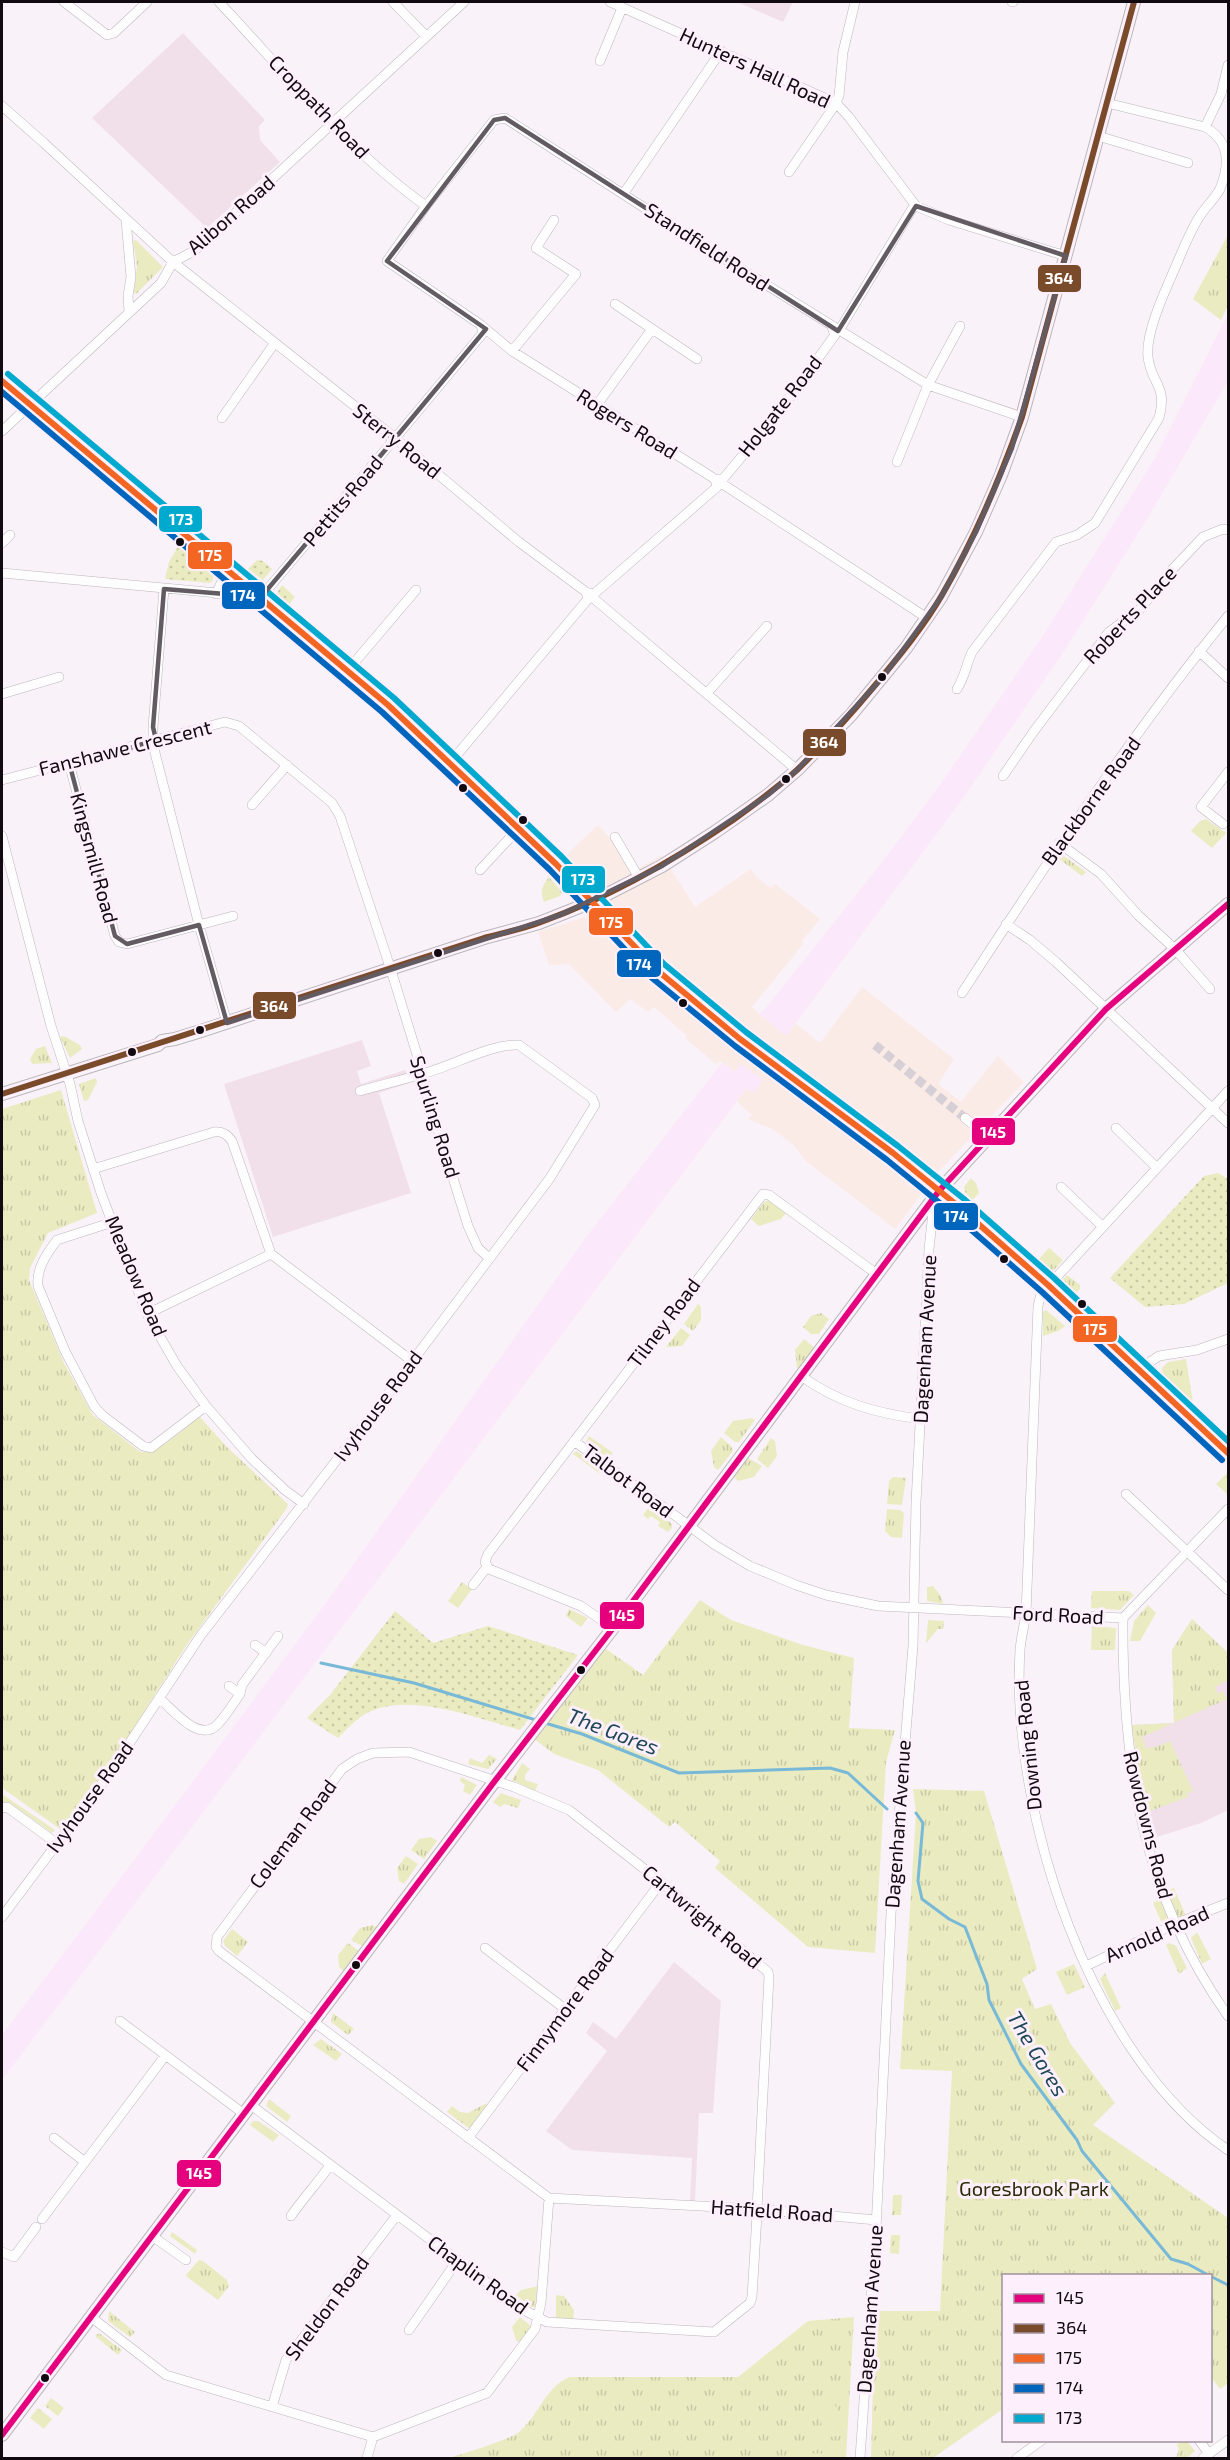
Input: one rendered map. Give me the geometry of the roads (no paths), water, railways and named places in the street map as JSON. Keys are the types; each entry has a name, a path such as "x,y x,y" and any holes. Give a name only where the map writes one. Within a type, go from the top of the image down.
{"main road":[{"path":"2,381 348,670 518,828 658,971 706,1012 939,1191 1048,1285 1228,1453"}],"street":[{"path":"64,2 106,35 114,33 147,2"},
{"name":"Croppath Road","path":"219,2 381,172 426,206"},
{"path":"393,2 426,36"},
{"name":"Alibon Road","path":"2,431 161,283 173,262 194,251 464,2"},
{"name":"Hunters Hall Road","path":"610,2 836,103 916,206"},
{"path":"789,172 836,103 843,52 855,2"},
{"path":"2,1094 158,1045 166,1039 175,1040 392,970 539,922 592,902 639,878 715,832 768,795 797,770 852,715 901,655 955,574 976,532 1001,475 1022,417 1134,2"},
{"path":"600,61 622,8"},
{"path":"624,193 721,51"},
{"path":"1205,127 1225,95 1228,66"},
{"path":"957,689 965,677 966,664 972,652 1056,542 1077,535 1095,523 1159,418 1163,403 1161,388 1150,370 1148,355 1150,338 1179,260 1198,218 1219,191 1227,171 1228,156 1225,144 1216,133 1205,127 1107,103"},
{"name":"Sterry Road","path":"2,106 173,262 390,434 519,542 586,592 797,770"},
{"name":"Standfield Road","path":"426,206 494,120 505,118 832,327 928,385 1022,417"},
{"path":"1098,136 1188,163"},
{"name":"Rogers Road","path":"426,206 387,261 481,325 513,351 596,406 715,479 927,618"},
{"path":"916,206 950,220 1066,256"},
{"name":"Holgate Road","path":"586,592 594,594 717,487 715,479 723,479 785,404 835,335 832,327 840,328 912,209 916,206"},
{"path":"126,220 131,277 128,296 129,312"},
{"path":"513,351 576,274 536,248 554,220"},
{"path":"615,304 697,359"},
{"name":"Pettits Road","path":"261,597 392,442 390,434 397,436 476,342 483,333 481,325"},
{"path":"897,462 928,385 960,326"},
{"path":"596,406 652,329"},
{"path":"222,418 274,344"},
{"name":"Roberts Place","path":"1003,776 1109,632 1140,609 1168,574 1203,537 1223,529 1228,530"},
{"path":"2,543 10,535"},
{"path":"216,594 228,569"},
{"path":"2,573 261,597"},
{"path":"164,589 153,745 199,925 227,1023"},
{"path":"348,670 416,590"},
{"path":"450,763 588,599 586,592"},
{"name":"Blackborne Road","path":"962,993 1059,843 1198,651 1228,616"},
{"path":"706,693 767,626"},
{"path":"1198,651 1228,678"},
{"path":"2,693 59,677"},
{"name":"Fanshawe Crescent","path":"2,780 225,722 239,726 332,803 340,816 392,970"},
{"name":"Kingsmill Road","path":"69,763 115,936 119,942 127,944 199,925"},
{"path":"252,805 287,765"},
{"path":"1223,824 1201,807 1228,772"},
{"path":"480,870 518,828"},
{"name":"Meadow Road","path":"2,836 51,1026 93,1169 147,1314 177,1366 206,1406 259,1465 285,1491 304,1504"},
{"path":"615,837 639,878"},
{"path":"1059,843 1101,874 1138,915 1176,950 1210,989"},
{"path":"2,2435 494,1782 613,1628 939,1191 1106,1009 1228,904"},
{"path":"199,925 232,916"},
{"path":"1006,924 1030,940 1228,1122"},
{"name":"Spurling Road","path":"392,970 429,1101 474,1243 489,1258"},
{"name":"Ivyhouse Road","path":"2,1917 109,1774 201,1635 304,1504 550,1178 593,1110 594,1101 519,1045 509,1045 423,1074 360,1091"},
{"path":"1048,1285 1227,1092"},
{"path":"965,1118 988,1137"},
{"path":"1116,1128 1157,1168"},
{"path":"93,1169 221,1131 232,1141 271,1254 412,1361"},
{"path":"1061,1187 1102,1226"},
{"name":"Dagenham Avenue","path":"860,2458 876,2220 891,1914 900,1819 914,1608 920,1419 928,1282 933,1212 939,1191"},
{"name":"Tilney Road","path":"473,1585 487,1567 485,1562 489,1554 763,1194 769,1195 878,1275"},
{"path":"113,1222 57,1240 37,1277 38,1287 65,1351 94,1406 102,1415 143,1446 151,1448 160,1443 206,1406"},
{"path":"147,1314 271,1254"},
{"name":"Downing Road","path":"1048,1285 1038,1300 1026,1614 1020,1649 1021,1720 1036,1818 1061,1904 1111,2018 1169,2098 1228,2150"},
{"path":"1139,1369 1159,1356 1206,1348 1228,1339"},
{"path":"801,1376 839,1398 880,1413 920,1419"},
{"name":"Talbot Road","path":"574,1441 688,1527 750,1566 796,1586 857,1602 914,1608"},
{"path":"1126,1494 1228,1590"},
{"name":"Ford Road","path":"914,1608 1123,1618 1228,1509"},
{"path":"487,1567 581,1606 613,1628"},
{"name":"Rowdowns Road","path":"1123,1618 1124,1707 1131,1768 1151,1854 1165,1901 1175,1924 1209,1987 1228,2016"},
{"path":"159,1698 193,1727 201,1731 208,1731 217,1725 240,1694 242,1685 278,1636"},
{"path":"255,1645 266,1653"},
{"path":"229,1686 240,1694"},
{"name":"Coleman Road","path":"313,2022 219,1951 216,1943 217,1937 329,1784 357,1759 373,1753 409,1752 494,1782"},
{"name":"Cartwright Road","path":"494,1782 514,1787 569,1810 661,1882 768,1972 757,2209"},
{"path":"2,1808 7,1807 56,1843"},
{"name":"Finnymore Road","path":"468,2138 661,1882"},
{"name":"Arnold Road","path":"1086,1965 1175,1924 1228,1904"},
{"path":"485,1948 566,2009"},
{"name":"Chaplin Road","path":"120,2021 165,2056 330,2165 524,2310 554,2324 714,2332 719,2330 750,2303 752,2297 757,2209"},
{"path":"91,2317 166,2375 373,2437 487,2393 535,2329 538,2318 549,2198 313,2022"},
{"path":"2,2252 14,2258 165,2056"},
{"path":"54,2138 85,2162"},
{"path":"291,2216 304,2196 317,2184 330,2165"},
{"name":"Hatfield Road","path":"549,2198 757,2209 876,2220"},
{"name":"Sheldon Road","path":"272,2407 286,2360 397,2215"},
{"path":"153,2236 186,2260"},
{"path":"409,2330 457,2260"},
{"path":"367,2458 373,2437"},
{"path":"1200,2442 1206,2456 1228,2440"},
{"path":"1017,2458 1039,2442"}],"waterway":[{"name":"The Gores","path":"321,1663 414,1683 536,1720"},
{"name":"The Gores","path":"545,1723 582,1734 679,1773 830,1768 848,1773 887,1809"},
{"name":"The Gores","path":"916,1813 923,1823 918,1881 922,1899 949,1919 965,1927 987,1984 989,2000 1021,2064 1077,2140 1082,2151 1171,2259 1188,2264 1206,2274"},
{"name":"The Gores","path":"1212,2277 1228,2285"}],"tunnel":[{"path":"875,1045 965,1118"}],"park label":[{"name":"Goresbrook Park","path":"1034,2189"}]}
